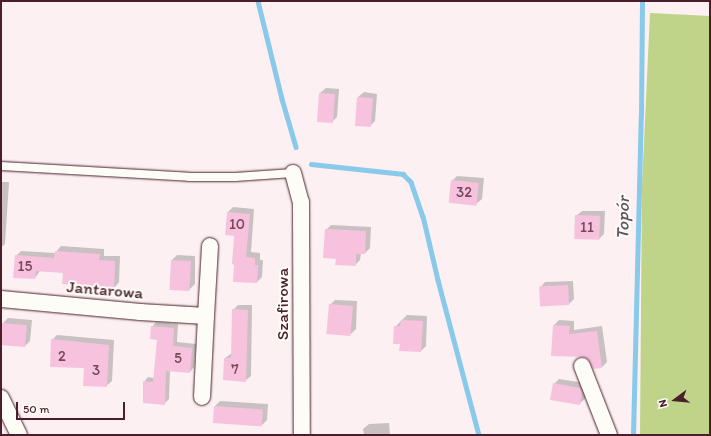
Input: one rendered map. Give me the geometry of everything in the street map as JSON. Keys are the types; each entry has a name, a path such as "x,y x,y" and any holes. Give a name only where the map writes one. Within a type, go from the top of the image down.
{"street":[{"name":"Szafirowa","path":"293,174 301,202 302,435"},
{"path":"202,397 210,246"},
{"name":"Jantarowa","path":"1,299 140,312 206,316"},
{"path":"582,366 608,435"},
{"path":"2,403 19,435"}],"lane":[{"path":"1,166 189,177 235,177 293,174"}],"green space":[{"path":"650,13 710,16 710,435 640,435 642,185"}],"building":[{"path":"319,93 335,94 333,123 317,122"},
{"path":"357,97 373,98 371,127 355,126"},
{"path":"451,180 479,183 476,206 449,203"},
{"path":"227,212 250,214 246,257 255,258 255,265 258,265 257,283 233,282 234,265 232,264 234,236 225,235"},
{"path":"575,215 600,216 599,240 574,239"},
{"path":"325,229 366,231 365,254 356,254 356,266 335,265 336,259 323,258"},
{"path":"55,251 100,254 99,260 115,261 114,289 89,288 89,286 62,284 63,273 36,271 35,279 13,278 15,255 54,258"},
{"path":"171,260 191,261 189,291 169,290"},
{"path":"568,285 569,305 540,306 539,287"},
{"path":"329,304 353,306 350,336 326,334"},
{"path":"232,309 248,310 246,382 223,380 224,358 231,358"},
{"path":"401,320 423,321 421,352 399,351 400,344 393,344 394,326 400,326"},
{"path":"2,323 27,325 25,347 1,345"},
{"path":"553,325 570,326 569,334 597,331 602,368 593,369 588,359 584,357 551,356"},
{"path":"151,326 174,328 173,346 192,348 190,373 166,371 165,405 143,403 143,381 153,382 157,340 150,339"},
{"path":"51,339 109,345 107,387 83,386 84,368 50,367"},
{"path":"553,383 580,388 582,392 580,405 550,400"},
{"path":"214,406 263,409 262,426 213,423"}],"waterway":[{"path":"258,1 282,99 296,147"},
{"name":"Topór","path":"633,435 641,116 642,1"},
{"path":"311,164 403,174 411,182 423,216 438,280 479,435"}]}
